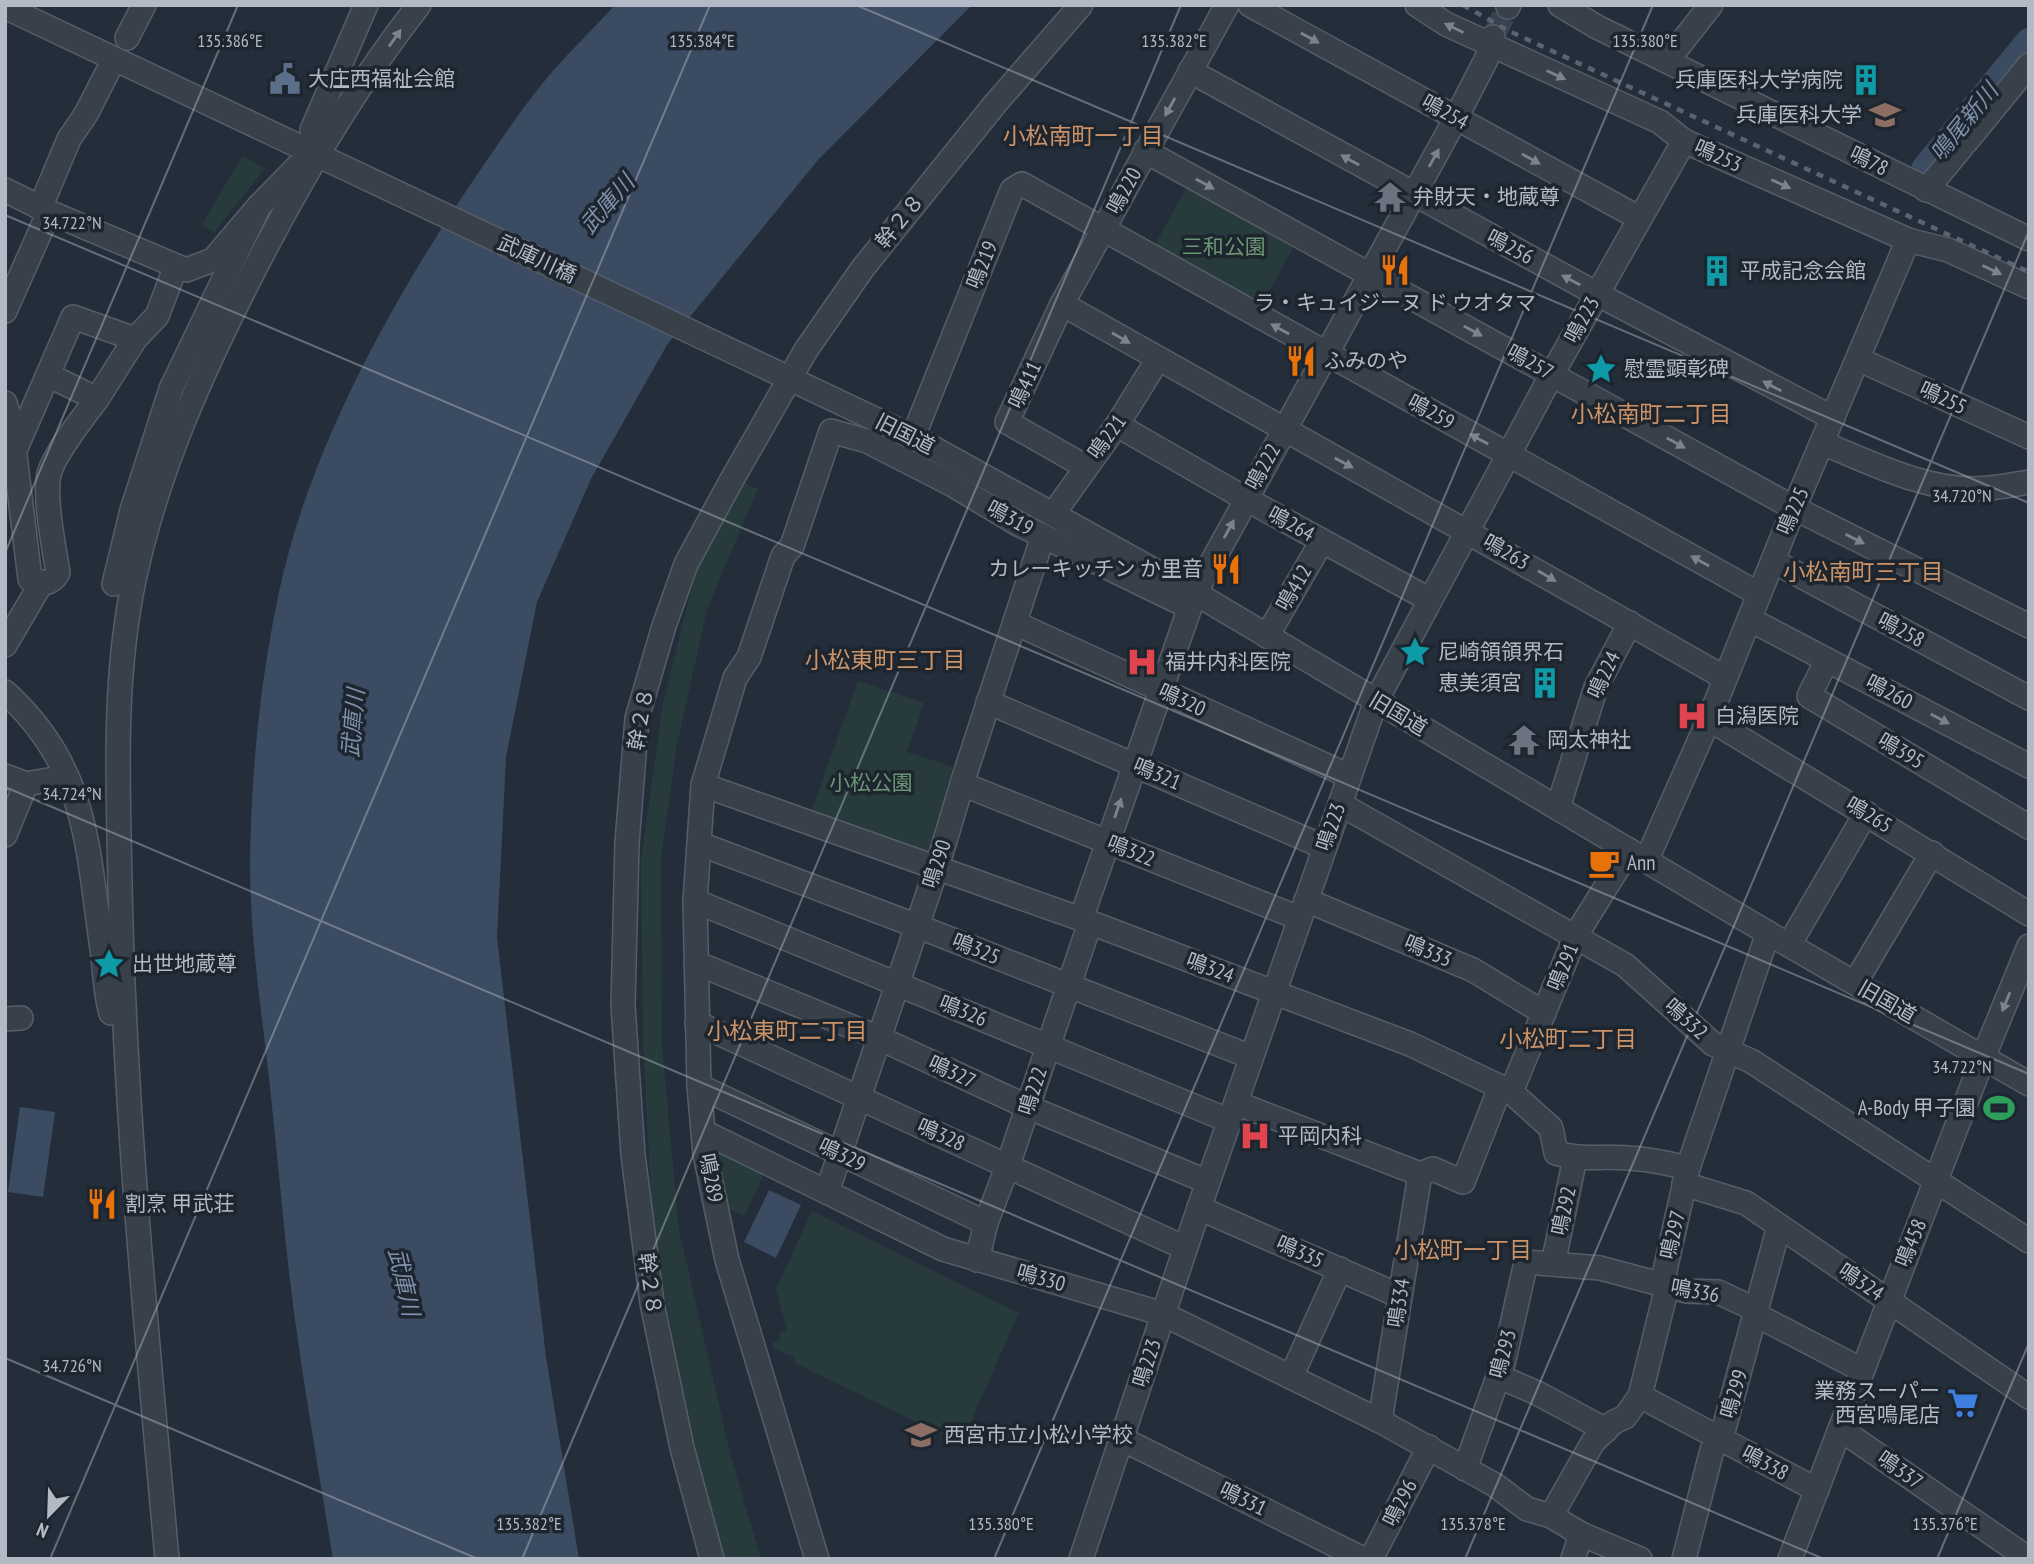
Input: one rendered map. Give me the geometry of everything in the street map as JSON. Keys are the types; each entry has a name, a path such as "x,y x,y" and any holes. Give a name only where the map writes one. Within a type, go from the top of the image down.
{"street":[{"path":"127,38 144,5"},
{"path":"317,156 312,130 366,5"},
{"path":"167,1559 151,1394 121,975 118,691 133,582 160,480 197,385 278,223 317,156 345,110 419,5"},
{"name":"幹２８","path":"712,1559 682,1448 652,1303 633,1155 623,1005 627,843 637,718 664,626 686,564 806,350 863,268 995,104 1081,5"},
{"name":"鳴220","path":"1062,304 1227,5"},
{"name":"鳴254","path":"1250,5 1639,218"},
{"name":"鳴253","path":"1417,5 1446,24 1493,42 1660,122 1684,141 1908,240 1948,250 2029,288"},
{"name":"鳴78","path":"1560,5 1597,27 2029,239"},
{"path":"1667,61 1711,5"},
{"name":"武庫川橋","path":"5,7 758,362"},
{"name":"鳴222","path":"977,1260 986,1223 1009,1165 1068,985 1107,841 1192,600 1456,118 1493,42"},
{"path":"1926,190 2029,65"},
{"name":"鳴256","path":"1190,71 1597,294 1833,418"},
{"path":"5,311 69,139 107,73"},
{"name":"鳴223","path":"1082,1559 1185,1248 1376,701 1552,374 1684,141"},
{"name":"鳴257","path":"1145,151 1794,508 2029,626"},
{"path":"5,190 44,210 186,270 213,260 259,206 299,166 317,156"},
{"name":"鳴219","path":"913,437 1012,190 1022,184 1102,230"},
{"path":"114,584 139,484 171,389 259,206"},
{"name":"鳴259","path":"1102,230 1759,594"},
{"name":"鳴225","path":"1638,855 1709,719 1794,508 1908,240"},
{"path":"5,403 15,450 16,535 30,579 53,581 58,573 51,514 50,472 135,339 157,316 176,266"},
{"name":"鳴263","path":"1062,304 1467,530 1725,678"},
{"name":"鳴411","path":"1062,304 1007,422 1086,467"},
{"path":"15,450 73,317 135,339"},
{"name":"鳴221","path":"1053,514 1117,425 1157,359"},
{"name":"鳴255","path":"1858,359 2029,437"},
{"name":"旧国道","path":"758,362 913,437 1053,514 1192,600 1267,636 1768,933 2029,1084"},
{"path":"48,375 97,399"},
{"name":"鳴264","path":"1117,425 1430,600"},
{"name":"鳴319","path":"831,431 867,441 953,485 1018,524 1192,600"},
{"name":"鳴289","path":"817,1559 727,1259 705,1154 699,1086 695,901 703,785 735,678 749,657 783,556 792,546 831,431"},
{"path":"1822,443 1904,475 1941,486 1976,489 2029,482"},
{"name":"鳴290","path":"827,1192 937,867 1043,536"},
{"name":"鳴412","path":"1267,636 1322,541"},
{"name":"鳴258","path":"1773,561 2029,698"},
{"path":"5,645 42,582"},
{"name":"鳴260","path":"1749,619 2029,766"},
{"name":"鳴320","path":"1014,623 1349,776"},
{"name":"鳴224","path":"1558,808 1596,687 1630,623"},
{"name":"鳴395","path":"1828,660 1809,696 2029,827"},
{"path":"5,692 34,720 64,765 74,789 86,834 109,1006 121,1042 126,1042"},
{"name":"鳴321","path":"988,702 1324,847"},
{"name":"鳴265","path":"1709,719 2029,914"},
{"path":"5,835 15,780 54,779"},
{"name":"鳴322","path":"962,784 1107,841 1303,909"},
{"name":"鳴324","path":"703,785 1085,921 1410,1044 1505,1090 1551,1128 1556,1153 1575,1158 1648,1160 1746,1203 2029,1397"},
{"name":"鳴332","path":"1340,804 1625,965 1713,1044 1751,1061 2029,1241"},
{"path":"1789,945 1866,813"},
{"name":"鳴325","path":"700,844 1251,1057"},
{"path":"1855,983 1932,853"},
{"name":"鳴291","path":"1420,1174 1433,1169 1463,1181 1544,1013 1576,935 1638,855"},
{"name":"鳴326","path":"695,901 1047,1045 1233,1112"},
{"name":"鳴333","path":"1303,909 1473,970 1544,1013"},
{"name":"鳴297","path":"1551,1516 1592,1442 1625,1417 1640,1396 1665,1295 1664,1275 1686,1176 1768,933"},
{"name":"鳴458","path":"1817,1490 1983,1058 2029,946"},
{"name":"鳴327","path":"696,963 879,1038 1028,1107 1208,1182"},
{"name":"鳴328","path":"697,1023 1185,1248"},
{"name":"鳴329","path":"699,1086 986,1223"},
{"path":"1233,1112 1420,1174"},
{"name":"鳴330","path":"704,1132 943,1249 1163,1314 1429,1447"},
{"name":"鳴292","path":"1553,1264 1575,1158"},
{"name":"鳴334","path":"1380,1421 1420,1174"},
{"name":"鳴335","path":"1199,1208 1400,1296"},
{"name":"鳴299","path":"1684,1559 1712,1450 1723,1432 1780,1226"},
{"name":"鳴293","path":"1465,1469 1498,1376 1526,1262 1553,1264"},
{"name":"鳴336","path":"1553,1264 1600,1268 1686,1291 1717,1292 1750,1307 1756,1315 1862,1370"},
{"path":"1291,1377 1340,1269"},
{"path":"1498,1376 1537,1393 1606,1430"},
{"name":"鳴338","path":"1640,1396 1817,1490"},
{"name":"鳴337","path":"1840,1429 2029,1559"},
{"name":"鳴331","path":"1122,1440 1363,1559"},
{"path":"1429,1447 1495,1485 1527,1509 1551,1516 1581,1534 1640,1559"},
{"name":"鳴296","path":"1371,1559 1429,1447"},
{"path":"1792,1558 1817,1490"},
{"path":"1573,1559 1581,1534"}],"green space":[{"path":"242,156 265,168 214,233 202,225"},
{"name":"三和公園","path":"1190,181 1297,240 1257,313 1150,254"},
{"path":"743,483 758,489 707,609 676,750 661,860 662,1046 679,1230 730,1453 761,1559 724,1559 697,1456 653,1236 643,1044 641,860 663,703 697,566"},
{"name":"小松公園","path":"858,681 924,703 907,752 953,767 929,848 925,851 811,812"},
{"path":"719,1152 764,1174 744,1216 721,1205 713,1157"},
{"path":"812,1211 1019,1313 961,1444 795,1363 793,1357 774,1349 772,1343 780,1340 779,1333 787,1330 776,1289"}],"water":[{"name":"武庫川","path":"615,5 972,5 818,160 667,345 591,479 537,602 506,757 497,937 546,1357 579,1559 333,1559 291,1292 252,922 252,796 262,693 272,626 293,537 312,481 335,425 389,316 451,214 516,118 552,72"},
{"path":"20,1107 55,1112 43,1197 8,1192"},
{"path":"769,1190 801,1205 776,1258 744,1242"}],"waterway":[{"name":"鳴尾新川","path":"1925,169 2029,42"}],"tunnel":[{"path":"1493,37 1508,7"}],"railway":[{"path":"1463,5 1509,31 2029,272"}],"place":[{"name":"大庄西福祉会館","path":"285,79"},
{"name":"兵庫医科大学病院","path":"1866,80"},
{"name":"兵庫医科大学","path":"1885,115"},
{"name":"弁財天・地蔵尊","path":"1390,197"},
{"name":"ラ・キュイジーヌ ド ウオタマ","path":"1395,270"},
{"name":"平成記念会館","path":"1717,271"},
{"name":"ふみのや","path":"1301,361"},
{"name":"慰霊顕彰碑","path":"1601,369"},
{"name":"カレーキッチン か里音","path":"1226,569"},
{"name":"尼崎領領界石","path":"1415,652"},
{"name":"福井内科医院","path":"1142,662"},
{"name":"恵美須宮","path":"1545,683"},
{"name":"白潟医院","path":"1692,716"},
{"name":"岡太神社","path":"1524,740"},
{"name":"Ann","path":"1604,863"},
{"name":"出世地蔵尊","path":"109,964"},
{"name":"A-Body 甲子園","path":"1999,1108"},
{"name":"平岡内科","path":"1255,1136"},
{"name":"割烹 甲武荘","path":"102,1204"},
{"name":"業務スーパー 西宮鳴尾店","path":"1963,1403"},
{"name":"西宮市立小松小学校","path":"921,1435"}],"district":[{"name":"小松南町一丁目","path":"1083,136"},
{"name":"小松南町二丁目","path":"1651,414"},
{"name":"小松南町三丁目","path":"1863,572"},
{"name":"小松東町三丁目","path":"885,660"},
{"name":"小松東町二丁目","path":"787,1031"},
{"name":"小松町二丁目","path":"1568,1039"},
{"name":"小松町一丁目","path":"1463,1250"}]}
